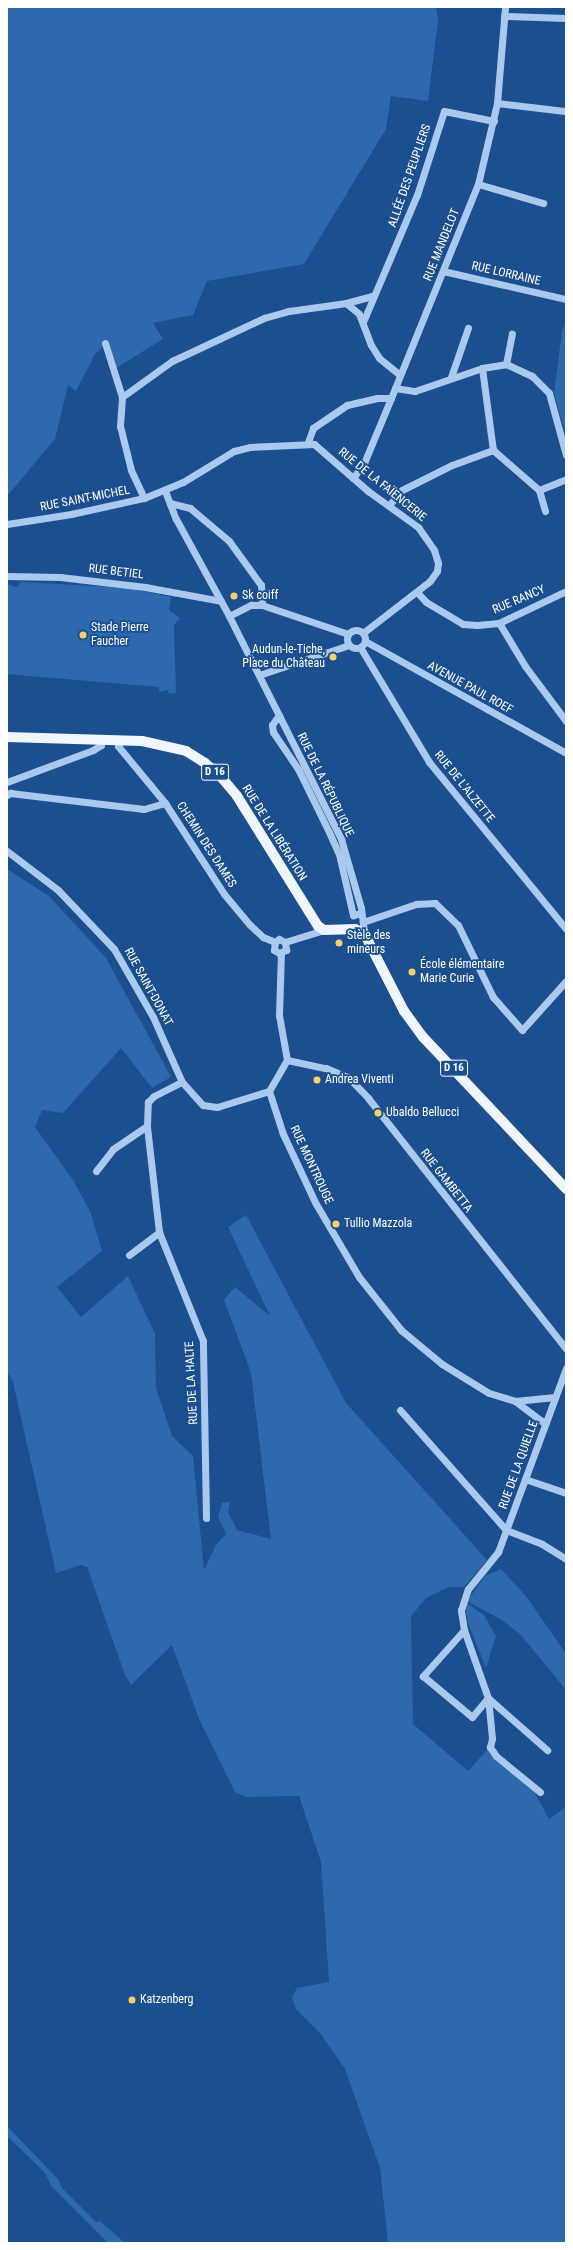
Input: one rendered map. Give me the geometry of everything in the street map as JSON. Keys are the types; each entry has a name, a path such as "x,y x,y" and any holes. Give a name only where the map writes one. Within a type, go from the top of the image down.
{"main road":[{"name":"RUE DE LA LIBÉRATION","path":"7,737 119,740 164,744 186,751 205,763 222,778 236,796 310,916 324,930"},
{"path":"324,930 356,929 364,933"},
{"name":"D 16","path":"364,933 404,1011 423,1037 566,1189"}],"street":[{"name":"RUE MANDELOT","path":"353,478 364,463 392,398 478,184 497,103 505,7"},
{"path":"504,16 566,18"},
{"path":"497,103 565,111"},
{"name":"ALLÉE DES PEUPLIERS","path":"363,322 418,195 444,110 494,121"},
{"path":"478,184 543,203"},
{"name":"RUE LORRAINE","path":"443,271 565,299"},
{"path":"122,397 172,361 264,318 289,311 346,303 373,296"},
{"path":"346,303 353,307 363,322 375,351 400,375"},
{"path":"451,377 468,328"},
{"path":"506,364 512,334"},
{"path":"105,343 122,397 120,426 131,470 144,498"},
{"path":"395,388 415,391 451,377 482,368 506,364 532,376 549,393 566,455"},
{"path":"482,368 493,450 539,490 545,511"},
{"path":"348,634 262,605 251,605 229,616 165,491 234,451 250,447 308,442 313,428 347,405 377,398 392,398"},
{"name":"RUE DE LA FAÏENCERIE","path":"308,442 320,447 353,478 390,504 418,527 427,538 438,563 437,571 430,581 363,633"},
{"path":"390,504 402,490 452,465 493,450"},
{"path":"539,490 566,479"},
{"name":"RUE SAINT-MICHEL","path":"7,524 71,514 144,498 165,491"},
{"path":"170,503 190,508 229,541 261,585 262,605"},
{"name":"RUE BETIEL","path":"7,576 60,577 145,586 221,602"},
{"name":"RUE RANCY","path":"417,592 426,602 463,624 499,623 566,591"},
{"name":"RUE DE LA RÉPUBLIQUE","path":"229,616 341,838 361,913 364,933"},
{"path":"499,623 525,666 566,720"},
{"path":"348,634 354,630 363,633"},
{"name":"RUE DE L'ALZETTE","path":"363,633 363,644 429,762 566,929"},
{"path":"259,675 349,645 348,634"},
{"name":"AVENUE PAUL ROEF","path":"349,645 363,644 566,753"},
{"path":"279,715 272,725 273,732 298,769 339,854 354,915 361,913"},
{"path":"8,794 7,783 93,750 101,745 102,740"},
{"path":"119,740 118,746 165,803"},
{"name":"CHEMIN DES DAMES","path":"8,794 144,809 165,803 224,894 250,925 263,937 275,942 279,939 285,942 324,930"},
{"name":"RUE SAINT-DONAT","path":"7,850 58,890 114,949 153,1016 182,1082"},
{"path":"363,922 416,904 435,903 458,924 493,997 522,1030 566,981"},
{"path":"275,942 274,950 281,953"},
{"path":"281,953 286,950 285,942"},
{"path":"182,1082 203,1105 216,1107 268,1090 287,1060 279,1015 281,953"},
{"name":"RUE GAMBETTA","path":"287,1060 326,1068 349,1078 368,1098 566,1349"},
{"name":"RUE DE LA HALTE","path":"182,1082 154,1096 148,1102 148,1126 159,1232 203,1341 206,1518"},
{"name":"RUE MONTROUGE","path":"268,1090 283,1134 316,1204 358,1277 401,1330 442,1364 489,1393 515,1401 545,1424"},
{"path":"96,1171 113,1149 148,1126"},
{"path":"129,1255 159,1232"},
{"name":"RUE DE LA QUIELLE","path":"540,1792 496,1756 490,1747 492,1732 488,1698 464,1630 461,1610 468,1589 488,1567 498,1552 555,1397 564,1377 566,1368"},
{"name":"RUE MONTROUGE","path":"515,1401 555,1397"},
{"path":"400,1410 506,1530 542,1544 566,1559"},
{"path":"525,1479 565,1493"},
{"path":"464,1630 423,1676 472,1716 488,1698 547,1750"}],"shaded area":[{"path":"7,7 436,7 438,21 428,101 391,96 386,129 304,264 207,281 193,315 153,323 163,339 113,370 105,344 95,354 76,391 68,385 55,439 7,496"},
{"path":"566,322 566,435 554,394 562,331"},
{"name":"Stade Pierre Faucher","path":"22,582 128,588 171,597 169,610 180,618 174,625 176,693 169,694 168,690 160,692 158,687 7,674 7,584 16,587"},
{"path":"7,869 49,896 106,958 171,1077 152,1088 121,1048 63,1113 42,1110 35,1127 73,1180 90,1211 102,1251 57,1287 81,1317 128,1276 155,1334 156,1388 172,1436 193,1456 204,1570 216,1545 226,1534 218,1517 222,1503 230,1502 228,1512 237,1530 271,1539 251,1373 224,1300 235,1287 270,1316 228,1227 246,1215 346,1403 487,1560 464,1587 449,1587 426,1598 411,1616 413,1724 468,1771 490,1747 530,1784 549,1819 566,1807 566,2243 388,2243 380,2168 345,2069 320,2033 296,2009 292,1997 297,1988 329,1982 321,1862 299,1796 246,1797 235,1792 200,1721 172,1645 131,1685 125,1675 87,1567 81,1565 56,1573 13,1382 7,1371"},
{"path":"501,1569 526,1596 566,1654 566,1690 521,1635 502,1620 467,1601 485,1576"},
{"path":"465,1602 484,1615 496,1636 486,1668 468,1623"},
{"path":"7,2126 58,2179 62,2188 96,2222 100,2221 125,2243 108,2243 51,2186 45,2173 7,2136"}],"place":[{"name":"Sk coiff","path":"234,596"},
{"name":"Stade Pierre Faucher","path":"83,635"},
{"name":"Audun-le-Tiche, Place du Château","path":"333,657"},
{"name":"Stèle des mineurs","path":"339,943"},
{"name":"École élémentaire Marie Curie","path":"412,972"},
{"name":"Andrea Viventi","path":"317,1080"},
{"name":"Ubaldo Bellucci","path":"378,1113"},
{"name":"Tullio Mazzola","path":"336,1224"},
{"name":"Katzenberg","path":"132,2000"}]}
